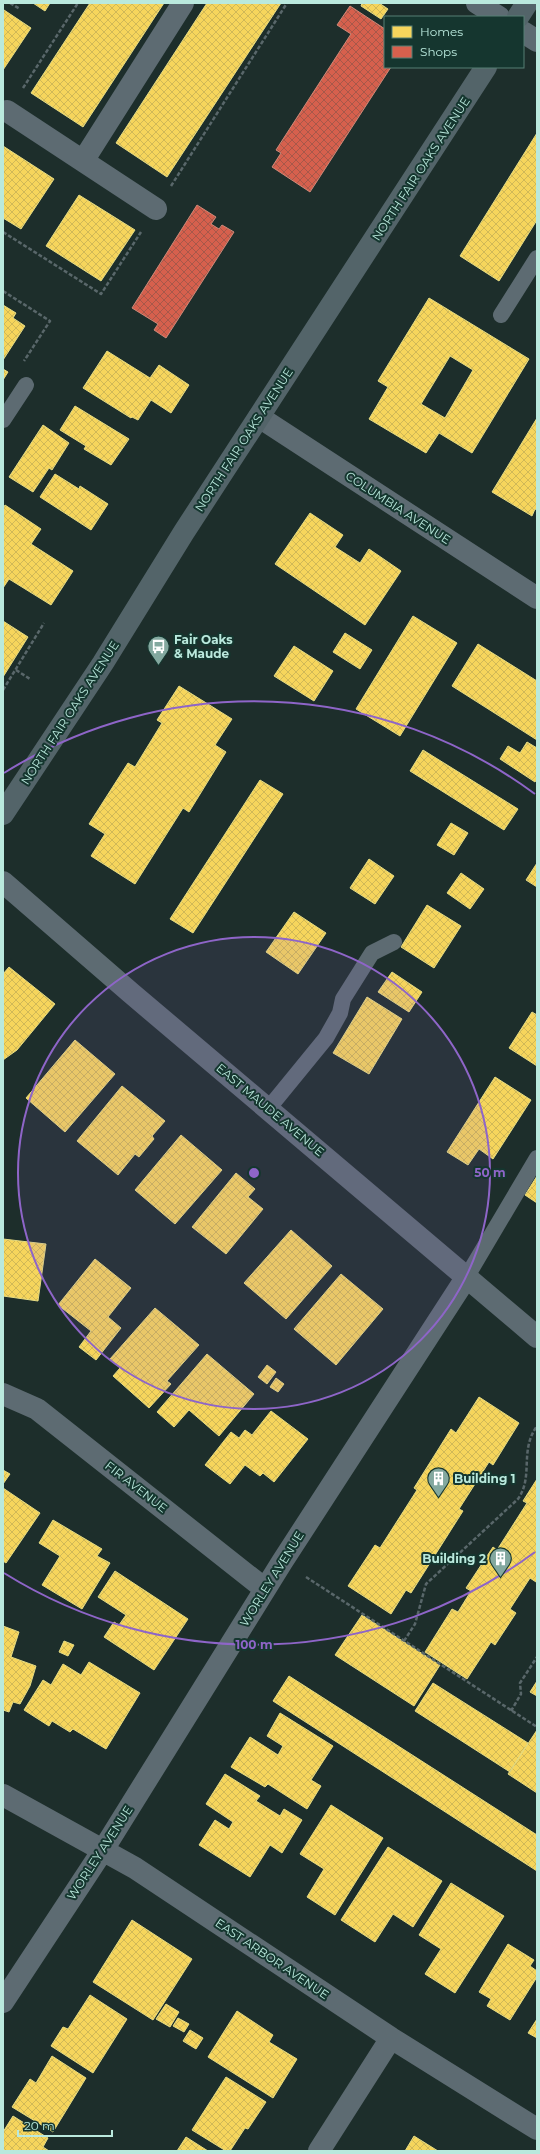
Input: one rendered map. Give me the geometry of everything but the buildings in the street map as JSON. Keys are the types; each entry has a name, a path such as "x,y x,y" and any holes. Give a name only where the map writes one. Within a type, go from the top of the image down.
{"main road":[{"path":"519,16 527,3"},
{"name":"NORTH FAIR OAKS AVENUE","path":"3,814 95,675 259,417 485,68"}],"street":[{"path":"84,161 184,3"},
{"path":"477,3 497,16"},
{"path":"524,33 537,41"},
{"path":"7,111 156,209"},
{"name":"COLUMBIA AVENUE","path":"259,417 537,598"},
{"name":"EAST MAUDE AVENUE","path":"3,882 537,1337"},
{"name":"WORLEY AVENUE","path":"3,2002 103,1850 264,1589 466,1278"},
{"name":"FIR AVENUE","path":"3,1394 37,1409 264,1589"},
{"name":"EAST ARBOR AVENUE","path":"3,1795 142,1872 391,2038 537,2129"},
{"path":"319,2151 391,2038"}],"lane":[{"path":"501,315 537,258"},
{"path":"3,420 26,385"},
{"path":"268,1109 326,1038 340,1013 343,999 372,953 394,942"},
{"path":"466,1278 537,1158"}],"path":[{"path":"10,3 20,9"},
{"path":"7,111 78,3"},
{"path":"3,291 50,321 20,367"},
{"path":"3,690 44,623"},
{"path":"16,670 30,679"},
{"path":"404,1641 418,1618 426,1584 518,1499 524,1490 526,1450 537,1426"},
{"path":"282,1562 537,1727"},
{"path":"511,1710 521,1694 520,1683 537,1656"}],"place":[{"name":"Fair Oaks & Maude","path":"158,666"},
{"name":"Building 1","path":"438,1498"},
{"name":"Building 2","path":"501,1578"}]}
